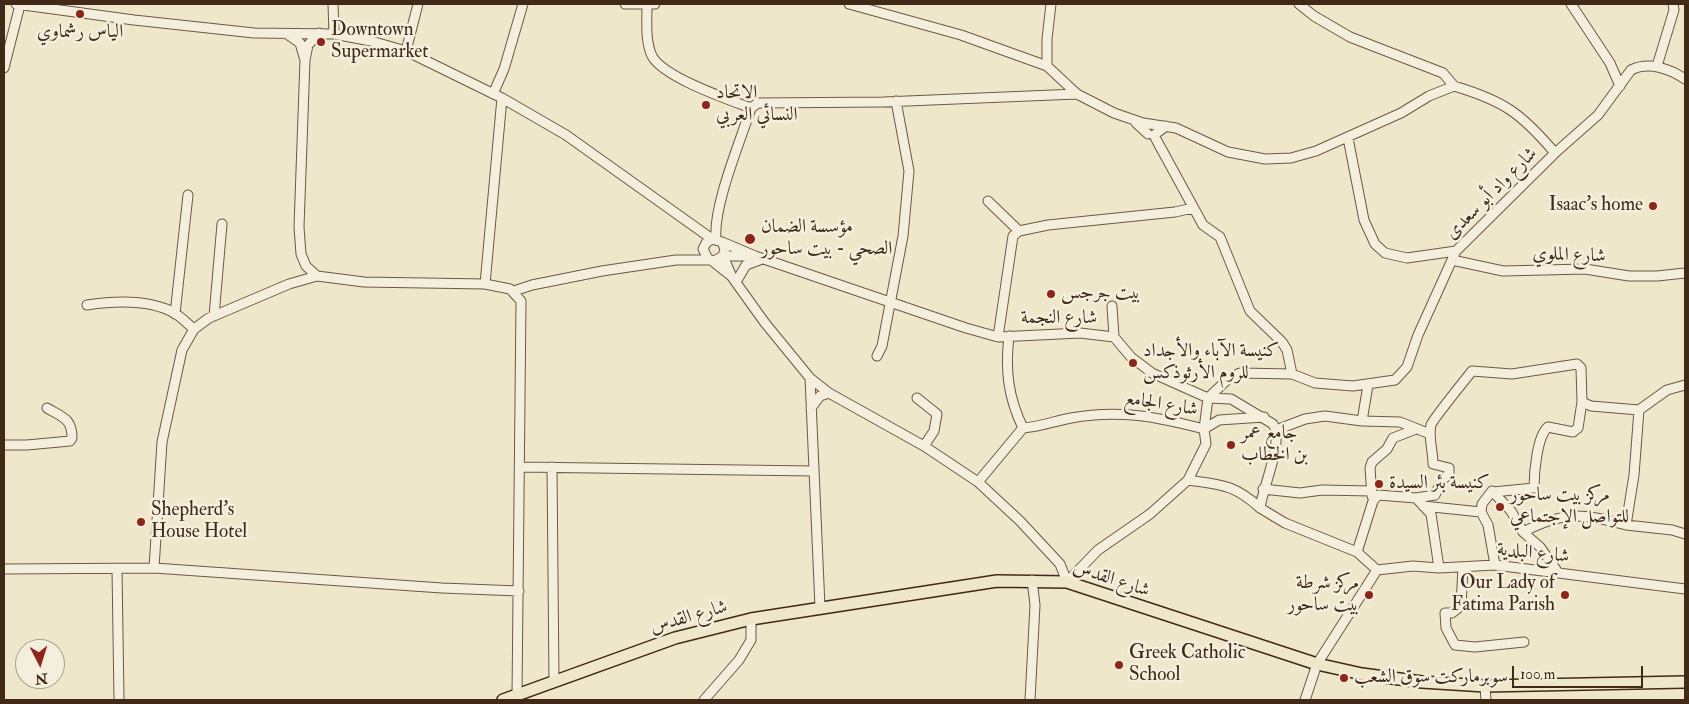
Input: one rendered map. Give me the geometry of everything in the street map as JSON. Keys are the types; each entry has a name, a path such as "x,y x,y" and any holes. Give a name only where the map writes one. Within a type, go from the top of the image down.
{"main road":[{"name":"شارع القدس","path":"503,700 675,638 751,619 997,581 1032,580 1067,582 1317,664 1370,675 1422,682 1485,686 1685,682"}],"street":[{"path":"4,68 18,4 205,28 287,34 334,34 371,41 406,51 502,98 566,134 716,240 725,249 723,256 718,260 676,260 602,271 532,285 514,291 485,284 364,282 317,276 289,284 214,316 194,329 182,350 162,442 154,568"},
{"path":"90,14 92,4"},
{"path":"333,4 334,34"},
{"path":"406,51 418,4"},
{"path":"493,94 506,62 523,4"},
{"path":"625,4 651,5 648,38 656,62 709,93 751,108"},
{"path":"849,4 961,35 1047,66 1077,94 1114,113 1148,124 1176,128 1228,152 1265,159 1291,158 1348,138 1401,113 1429,96 1454,86"},
{"path":"1047,66 1047,39 1051,4"},
{"path":"1299,4 1314,16 1350,37 1443,72 1454,86 1500,102 1532,127 1555,153"},
{"path":"1572,4 1610,63 1620,86"},
{"path":"1673,4 1674,10 1656,66 1685,79"},
{"path":"317,276 306,266 300,254 299,226 305,60 308,44 319,33"},
{"path":"287,34 300,43 305,60"},
{"name":"شارع واد أبو سعدى","path":"1292,374 1315,383 1353,386 1394,380 1407,367 1418,335 1456,250 1555,153 1598,115 1612,100 1631,70 1637,67 1656,66"},
{"path":"716,240 716,224 720,205 751,108 758,103 896,101 1077,94"},
{"path":"485,284 502,98"},
{"path":"877,356 882,346 903,236 909,171 896,101"},
{"path":"1132,119 1153,137"},
{"path":"703,249 705,256 734,280 810,378 829,393 924,446 978,482 1020,521 1060,564 1067,582 1098,550 1150,514 1188,480 1206,444 1204,429 1208,398 1228,379 1240,373 1292,374 1287,350 1282,342 1250,311 1220,237 1203,225 1153,137 1145,128 1148,124"},
{"path":"1153,137 1166,126"},
{"path":"1348,138 1364,220 1375,244 1385,253 1407,258 1456,250"},
{"path":"176,314 188,195"},
{"path":"988,201 1019,231"},
{"path":"676,260 703,249 706,243 716,240 758,257 966,328 998,337 1013,236 1019,231 1048,225 1175,212 1193,208"},
{"path":"214,316 222,224"},
{"path":"723,256 758,257"},
{"path":"723,256 734,280"},
{"path":"734,280 746,266 758,257"},
{"name":"شارع الملوي","path":"1452,260 1503,270 1585,269 1629,276 1685,273"},
{"path":"514,291 521,301 522,318 518,696"},
{"path":"87,305 115,301 136,303 176,314 194,329"},
{"path":"1112,306 1114,337"},
{"name":"شارع النجمة","path":"998,337 1080,333 1114,337 1132,357 1152,373 1208,398 1231,400 1264,417"},
{"path":"978,482 1023,428 1010,399 1007,383 1006,359 1009,336"},
{"path":"1357,552 1373,501 1378,496 1416,498 1435,495 1442,480 1449,474 1449,468 1433,464 1433,446 1430,434 1432,423 1472,371 1512,374 1577,364 1581,368 1582,402 1578,428 1573,432 1548,427 1543,432 1538,460 1535,464 1534,488 1492,491 1482,504 1481,512 1488,525 1495,565"},
{"path":"810,378 820,607"},
{"path":"1362,421 1368,385"},
{"path":"1582,402 1591,406 1639,410 1667,390 1685,385"},
{"path":"812,408 820,396 829,393"},
{"path":"917,398 937,414 934,431 924,446"},
{"path":"4,445 70,441 72,438 69,421 46,408"},
{"path":"1626,525 1634,475 1639,410"},
{"name":"شارع الجامع","path":"1023,428 1039,427 1070,418 1124,414 1153,416 1204,429 1219,420 1264,417"},
{"path":"1276,430 1305,419 1325,416 1362,421 1400,422 1430,434"},
{"path":"1260,508 1263,489 1274,456 1276,430 1264,417"},
{"path":"1373,501 1370,468 1372,462 1387,449 1393,438 1416,429"},
{"path":"520,467 814,472"},
{"path":"552,468 554,682"},
{"path":"1188,480 1232,487 1247,496 1260,508 1285,523 1357,552 1377,570 1317,664 1305,700"},
{"path":"1263,489 1300,493 1322,490 1371,491"},
{"path":"1492,491 1511,511 1523,532 1540,547 1557,571"},
{"path":"1416,498 1431,514 1439,568"},
{"path":"1423,506 1481,512"},
{"path":"1523,532 1545,521 1588,515 1626,525 1672,530 1685,534"},
{"name":"شارع البلدية","path":"1377,570 1413,566 1439,568 1495,565 1557,571 1685,589"},
{"path":"1463,567 1461,606 1452,613 1445,613 1446,628 1455,645 1475,647 1524,642"},
{"path":"4,568 154,568 442,588 519,590"},
{"path":"117,569 119,700"},
{"path":"1030,700 1035,605 1032,580"},
{"path":"704,700 739,660 752,640 751,619"},
{"path":"1485,686 1486,700"}],"place":[{"name":"الياس رشماوي","path":"80,14"},
{"name":"Downtown Supermarket","path":"321,42"},
{"name":"الاتحاد النسائي العربي","path":"706,105"},
{"name":"Isaac's home","path":"1653,206"},
{"name":"مؤسسة الضمان الصحي - بيت ساحور","path":"750,239"},
{"name":"بيت جرجس","path":"1051,294"},
{"name":"كنيسة الآباء والأجداد للروم الأرثوذكس","path":"1133,363"},
{"name":"جامع عمر بن الخطاب","path":"1231,445"},
{"name":"كنيسة بئر السيدة","path":"1379,484"},
{"name":"مركز بيت ساحور للتواصل الإجتماعي","path":"1500,507"},
{"name":"Shepherd's House Hotel","path":"141,522"},
{"name":"مركز شرطة بيت ساحور","path":"1369,595"},
{"name":"Our Lady of Fatima Parish","path":"1565,595"},
{"name":"Greek Catholic School","path":"1119,665"},
{"name":"سوبرماركت سوق الشعب","path":"1344,678"}]}
